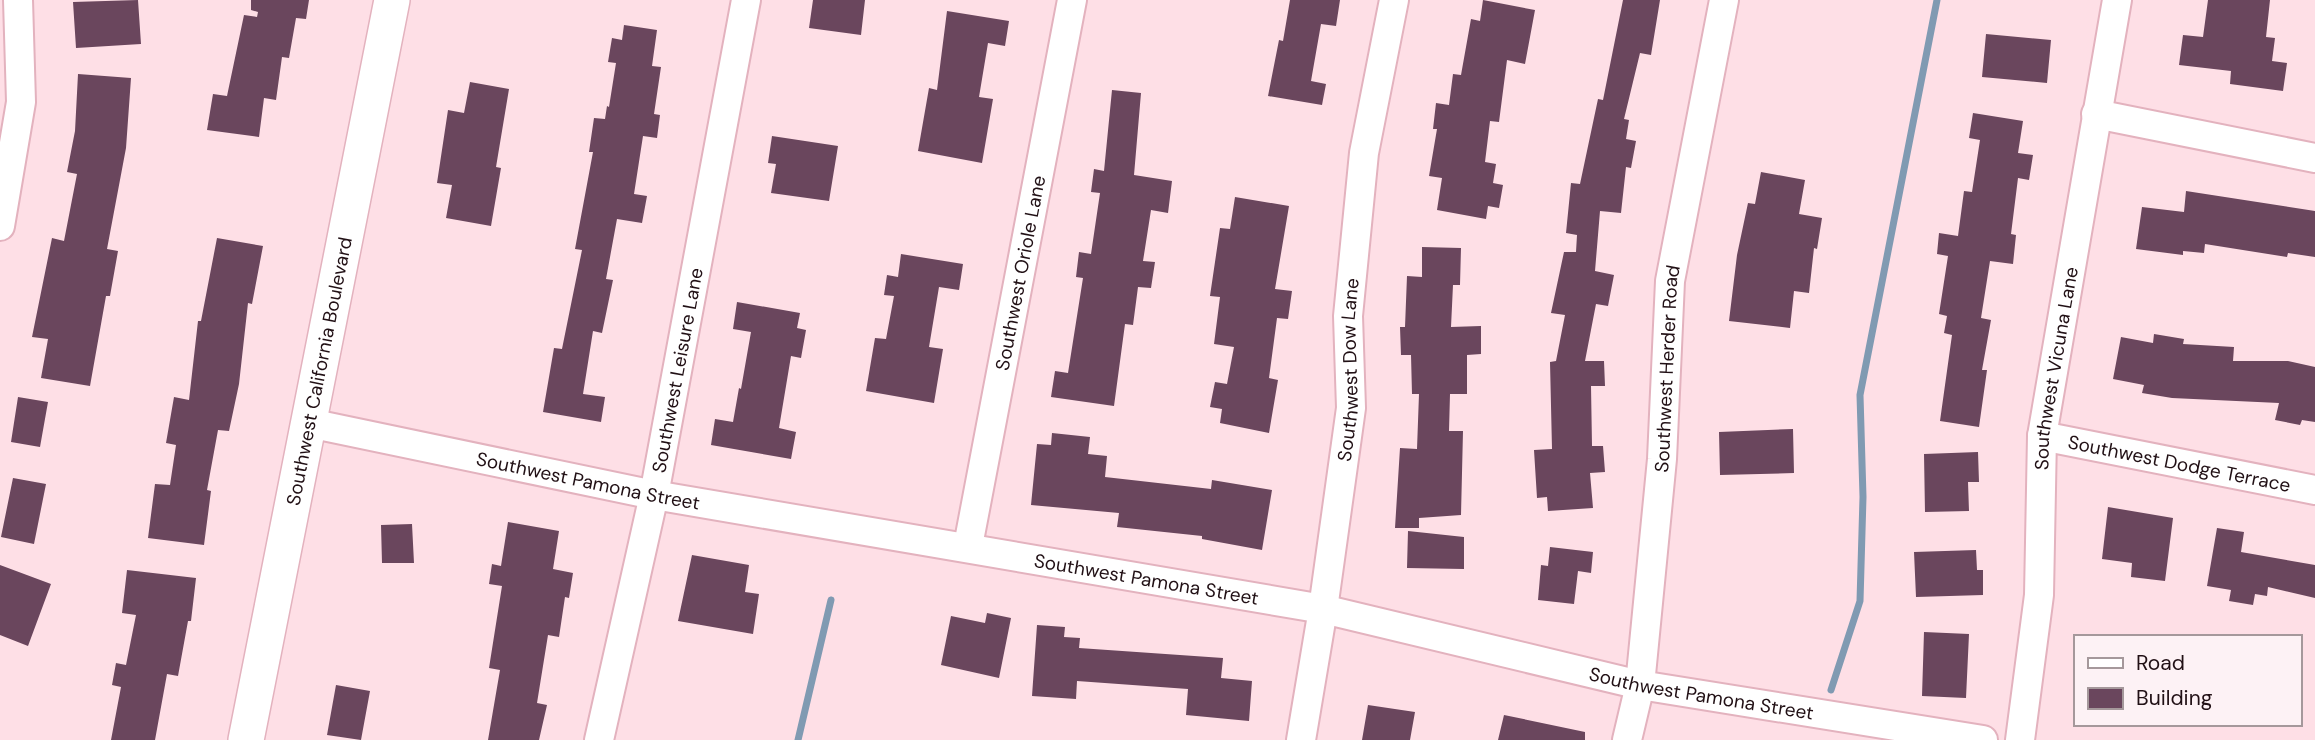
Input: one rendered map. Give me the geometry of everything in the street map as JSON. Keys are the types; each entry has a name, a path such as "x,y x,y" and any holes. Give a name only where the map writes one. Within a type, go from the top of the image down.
{"street":[{"path":"0,226 21,102 18,0"},
{"name":"Southwest California Boulevard","path":"246,740 392,0"},
{"name":"Southwest Leisure Lane","path":"599,740 654,495 746,0"},
{"name":"Southwest Oriole Lane","path":"968,546 1072,0"},
{"name":"Southwest Dow Lane","path":"1301,740 1323,609 1351,408 1348,316 1364,153 1394,0"},
{"name":"Southwest Herder Road","path":"1627,740 1640,685 1662,459 1670,281 1724,0"},
{"name":"Southwest Vicuna Lane","path":"2020,740 2039,595 2042,436 2118,0"},
{"path":"2096,114 2315,158"},
{"name":"Southwest Pamona Street","path":"309,423 654,495 968,546 1323,609 1640,685 1983,740"},
{"name":"Southwest Dodge Terrace","path":"2042,436 2315,490"}],"building":[{"path":"138,0 141,44 76,48 73,2"},
{"path":"251,0 309,0 306,19 296,18 289,58 282,57 276,100 264,98 259,137 207,130 213,94 227,96 244,15 257,17 258,12 251,10"},
{"path":"813,0 865,0 861,35 809,28"},
{"path":"1290,0 1340,0 1336,26 1321,24 1311,81 1326,84 1322,105 1268,96 1279,40 1283,41"},
{"path":"1483,0 1535,10 1525,64 1507,60 1499,122 1490,121 1485,162 1496,164 1493,183 1503,185 1499,208 1488,206 1486,219 1437,210 1442,178 1429,176 1437,129 1433,129 1436,103 1449,105 1453,74 1461,75 1471,19 1480,21"},
{"path":"1623,0 1660,0 1651,55 1640,53 1624,119 1629,120 1626,139 1636,141 1631,168 1626,167 1621,213 1600,211 1595,271 1614,275 1608,306 1596,304 1585,361 1604,361 1605,386 1591,386 1592,446 1603,446 1605,472 1590,473 1593,508 1548,511 1547,497 1537,498 1534,450 1552,449 1550,362 1556,361 1565,315 1551,313 1564,252 1576,252 1577,235 1566,233 1571,183 1580,184 1598,99 1603,100"},
{"path":"2208,0 2270,0 2266,37 2275,38 2272,61 2287,63 2283,91 2230,84 2231,71 2179,65 2183,35 2203,37"},
{"path":"947,11 1009,21 1005,46 988,43 979,97 993,99 982,163 918,151 929,88 937,90"},
{"path":"624,25 657,30 652,66 661,67 654,114 660,115 657,138 643,136 634,194 647,196 642,223 617,219 606,279 613,280 602,333 593,331 583,394 605,397 601,422 543,412 554,348 562,349 582,250 575,249 593,152 589,152 594,118 605,119 607,106 609,107 616,63 608,62 612,38 622,40"},
{"path":"1986,34 2051,40 2047,83 1982,77"},
{"path":"78,74 131,78 126,148 107,249 118,251 110,296 106,296 90,386 41,378 48,339 32,337 52,238 64,241 77,174 67,172 75,131"},
{"path":"470,82 509,89 496,167 501,168 491,226 446,218 452,185 437,183 448,110 464,113"},
{"path":"1112,90 1141,93 1134,175 1172,181 1168,213 1151,210 1143,261 1155,262 1151,288 1138,287 1133,325 1125,324 1114,406 1051,397 1055,371 1068,373 1083,278 1076,277 1079,252 1091,254 1100,193 1091,192 1094,169 1104,171"},
{"path":"1973,113 2023,121 2018,153 2033,155 2029,180 2018,178 2011,234 2016,235 2013,264 1990,261 1981,318 1991,320 1982,370 1987,370 1979,427 1940,421 1952,335 1944,333 1947,316 1939,314 1948,256 1937,254 1939,233 1958,236 1964,191 1972,192 1980,140 1969,138"},
{"path":"772,136 838,146 829,201 771,193 776,164 768,163"},
{"path":"1761,172 1805,180 1799,214 1822,218 1817,249 1814,248 1809,293 1794,291 1790,328 1729,321 1737,255 1748,203 1755,204"},
{"path":"2186,191 2315,211 2315,257 2288,253 2287,257 2205,244 2204,253 2183,251 2183,255 2136,249 2142,207 2184,212"},
{"path":"1235,197 1289,206 1275,289 1292,291 1288,319 1277,318 1269,378 1278,380 1269,433 1220,423 1222,409 1210,407 1215,382 1227,384 1234,347 1214,344 1220,297 1210,296 1220,228 1230,229"},
{"path":"217,238 263,246 252,304 248,303 239,384 229,431 218,430 207,490 211,491 204,545 148,538 155,484 170,485 176,445 166,443 174,397 189,400 198,321 201,321"},
{"path":"1422,247 1461,248 1460,285 1453,285 1451,327 1481,326 1481,354 1467,355 1467,394 1450,394 1449,431 1463,431 1461,515 1419,518 1419,528 1395,528 1400,448 1417,449 1419,394 1412,394 1411,355 1401,355 1400,327 1405,327 1407,276 1422,277"},
{"path":"901,254 963,264 959,290 939,287 929,347 943,349 934,403 866,391 875,338 886,339 894,296 884,295 887,275 898,277"},
{"path":"737,302 800,313 797,328 806,330 801,358 791,356 779,428 796,432 791,459 711,445 715,419 733,422 739,388 741,389 751,332 733,329"},
{"path":"2154,334 2184,339 2183,344 2234,347 2233,361 2288,361 2315,367 2315,422 2302,420 2300,425 2275,420 2279,403 2172,398 2142,393 2144,385 2113,379 2121,337 2153,343"},
{"path":"18,397 48,402 40,447 11,442"},
{"path":"1793,429 1794,473 1720,475 1719,432"},
{"path":"1052,433 1090,437 1088,454 1107,456 1105,477 1211,489 1212,480 1272,490 1262,550 1202,539 1202,536 1117,527 1119,513 1031,505 1037,444 1051,445"},
{"path":"1978,452 1979,482 1968,482 1969,511 1925,512 1924,454"},
{"path":"13,478 46,484 34,544 1,537"},
{"path":"2108,507 2173,518 2165,581 2131,577 2132,563 2102,559"},
{"path":"508,522 559,531 553,569 573,573 569,598 565,597 559,637 548,635 537,703 547,705 539,740 488,740 500,670 489,668 502,586 489,584 492,564 501,566"},
{"path":"412,524 414,563 382,563 381,525"},
{"path":"2217,528 2244,532 2241,552 2315,565 2315,598 2268,587 2267,596 2255,594 2253,605 2229,601 2231,590 2207,586"},
{"path":"1408,531 1464,537 1464,569 1407,568"},
{"path":"1550,547 1593,552 1591,573 1578,571 1574,604 1538,600 1541,565 1548,566"},
{"path":"1976,550 1977,570 1983,570 1983,595 1916,597 1914,552"},
{"path":"692,555 749,565 745,592 759,594 753,634 678,621"},
{"path":"0,565 51,584 28,646 0,635"},
{"path":"127,570 196,578 191,621 188,621 178,676 167,674 155,740 111,740 121,687 112,685 116,663 126,665 136,615 122,613"},
{"path":"987,613 1011,618 999,678 941,665 951,616 985,623"},
{"path":"1037,625 1065,627 1064,637 1080,638 1079,648 1223,658 1221,678 1252,681 1249,721 1186,715 1188,689 1077,681 1076,699 1032,696"},
{"path":"1924,632 1969,634 1966,698 1922,696"},
{"path":"336,685 370,691 361,740 327,735"},
{"path":"1368,705 1415,712 1410,740 1362,740"},
{"path":"1504,715 1585,732 1585,740 1498,740"}],"waterway":[{"path":"1831,690 1860,601 1863,497 1860,395 1937,0"},
{"path":"798,740 831,600"}]}
